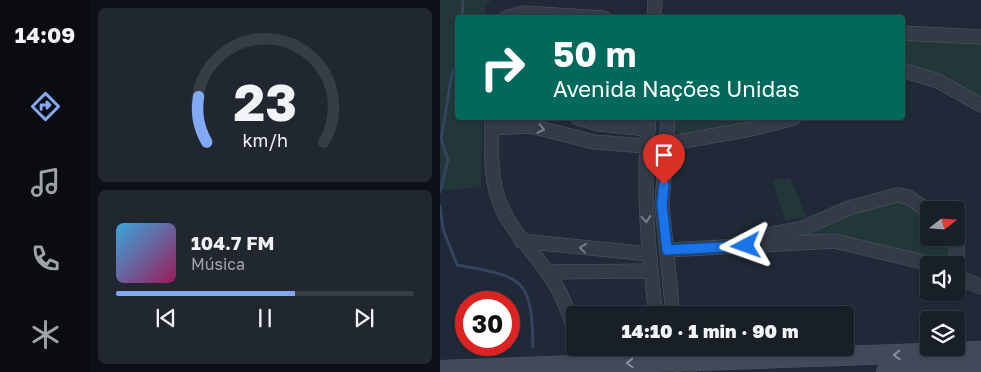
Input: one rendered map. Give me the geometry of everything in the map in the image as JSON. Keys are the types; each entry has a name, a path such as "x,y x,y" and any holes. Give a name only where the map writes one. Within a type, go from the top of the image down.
{"main road":[{"path":"440,370 578,361 684,360 862,364 981,351"},
{"path":"886,372 981,369"}],"street":[{"path":"654,15 655,0"},
{"path":"516,15 523,13 555,15"},
{"path":"905,33 981,38"},
{"path":"905,71 938,82 981,106"},
{"path":"585,120 599,124 648,123 645,204 655,306"},
{"path":"668,120 662,205 672,306"},
{"path":"666,146 672,142 752,129 786,120"},
{"path":"566,306 562,295 547,272 521,241 504,214 493,182 492,123 531,126 594,142 646,146"},
{"path":"688,249 804,228 849,208 896,196 908,196 920,205"},
{"path":"521,241 649,254"},
{"path":"667,250 834,241 920,261"},
{"path":"547,272 650,271"},
{"path":"965,280 981,287"}],"shaded area":[{"path":"440,0 491,0 485,7 485,15 455,15 455,120 483,120 481,187 440,191"},
{"path":"905,39 981,44 981,101 905,65"},
{"path":"673,120 770,120 682,135 672,128"},
{"path":"790,178 807,217 785,220 772,179"},
{"path":"897,198 920,210 920,246 955,246 951,256 920,256 920,258 835,238 737,243"}],"waterway":[{"path":"462,15 463,0"},
{"path":"440,192 448,160 441,139 451,79 455,68"},
{"path":"440,206 443,229 457,265 497,273 510,278 519,284 526,293 530,306 533,347"}],"route":[{"path":"664,185 662,205 667,250 746,246"}]}
